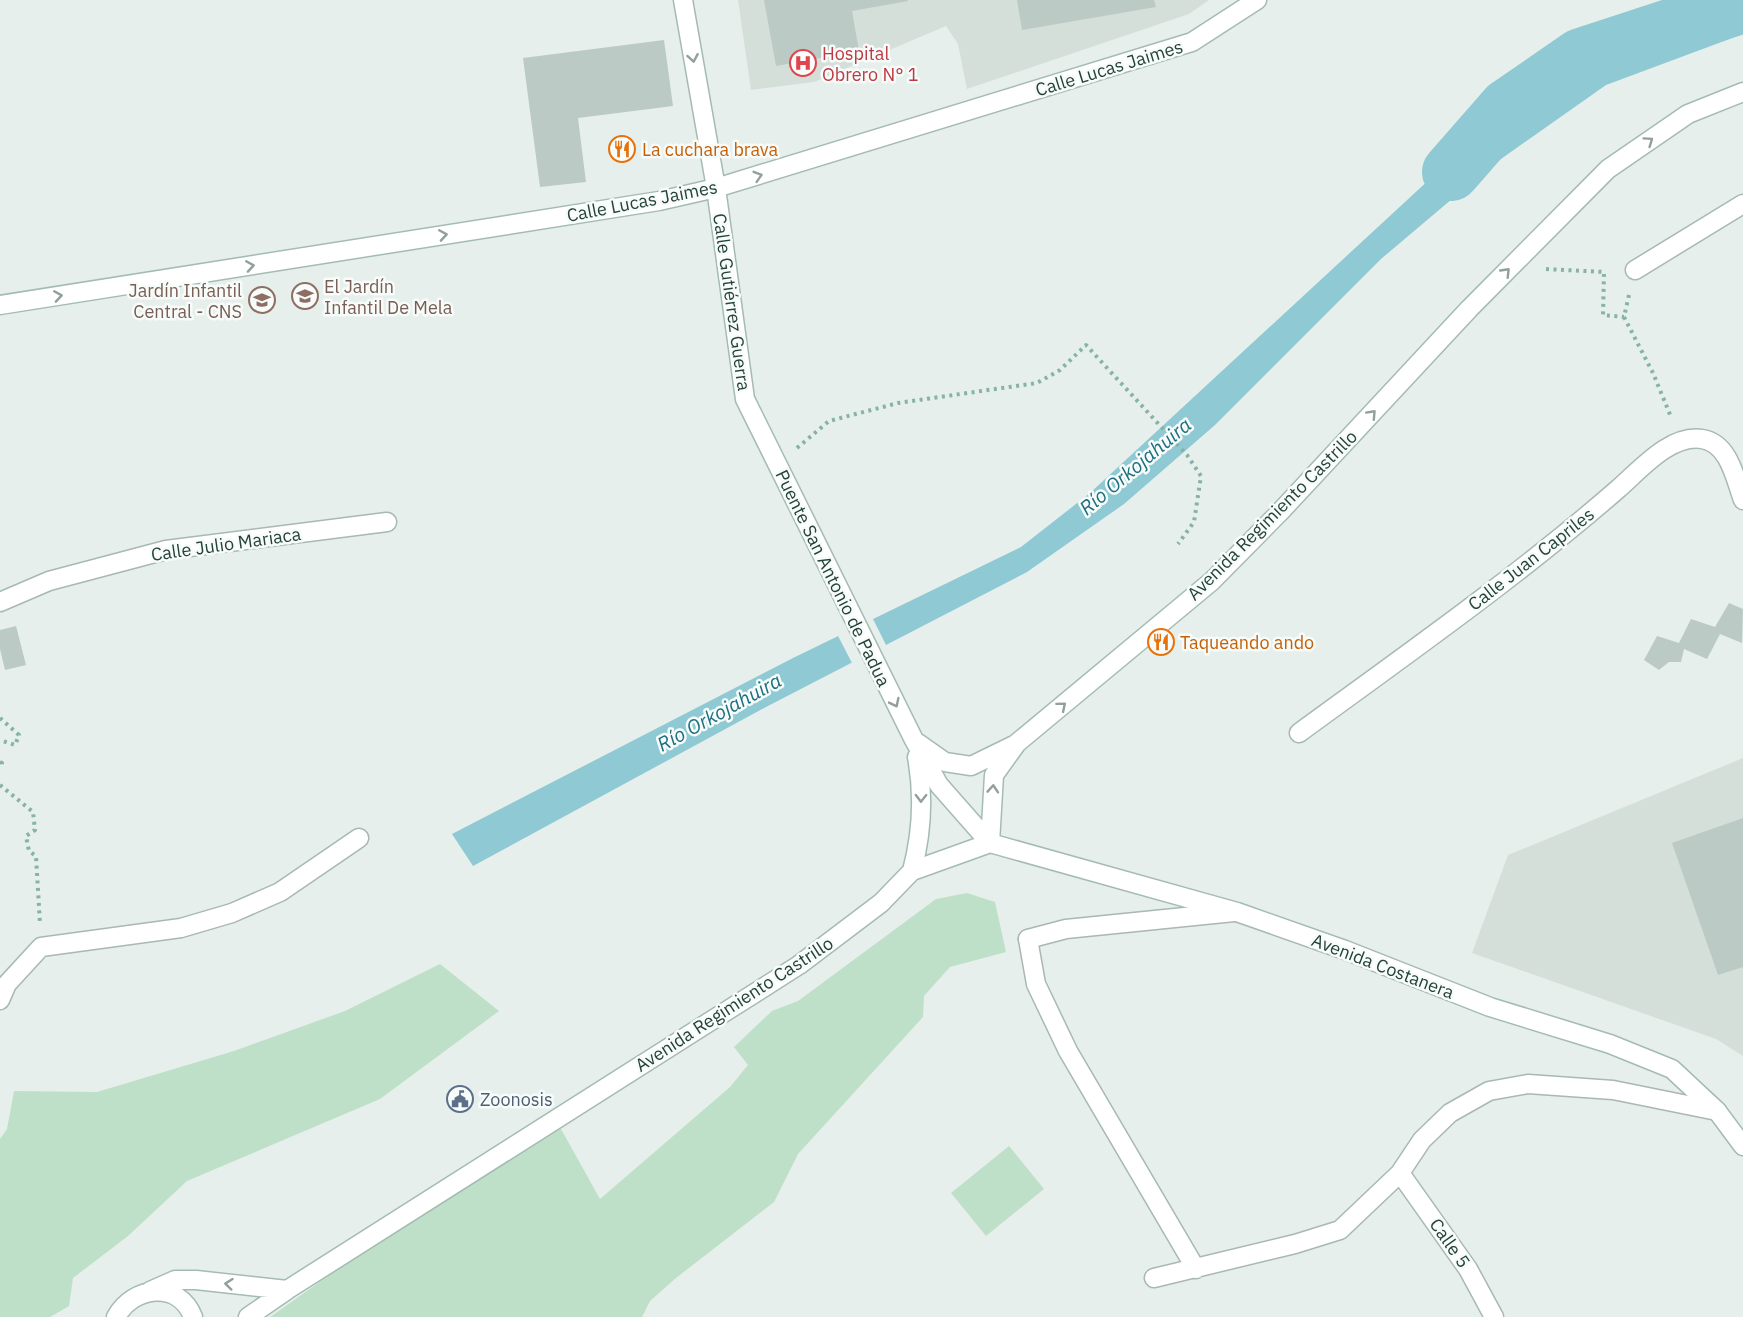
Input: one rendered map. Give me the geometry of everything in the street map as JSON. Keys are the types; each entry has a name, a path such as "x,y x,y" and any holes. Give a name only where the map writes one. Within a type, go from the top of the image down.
{"main road":[{"name":"Calle Gutiérrez Guerra","path":"683,0 716,188 745,399 757,425"},
{"name":"Calle Lucas Jaimes","path":"0,306 659,201 716,188 1192,42 1257,0"},
{"name":"Avenida Regimiento Castrillo","path":"249,1317 287,1290 799,965 880,903 912,871 990,843 994,775 1017,743 1212,581 1280,512 1511,266 1608,169 1688,114 1743,92"},
{"path":"1635,270 1743,204"},
{"name":"Puente San Antonio de Padua","path":"757,425 911,735"},
{"path":"1680,441 1701,439 1717,444 1726,455 1743,500"},
{"name":"Calle Juan Capriles","path":"1299,733 1433,635 1592,512 1661,452 1680,441"},
{"name":"Calle Julio Mariaca","path":"0,602 49,581 166,550 387,522"},
{"path":"911,735 945,762 971,766 1017,743"},
{"path":"911,735 939,785 990,843"},
{"path":"911,735 922,781 920,831 912,871"},
{"path":"2,990 41,947 181,928 232,913 280,892 359,838"},
{"name":"Avenida Costanera","path":"990,843 1237,912 1345,950 1490,1007 1610,1044 1671,1069 1717,1111 1743,1146"},
{"path":"1196,1269 1068,1051 1036,984 1028,939 1066,929 1237,912"},
{"path":"1154,1278 1295,1244 1340,1230 1400,1173 1422,1140 1450,1113 1490,1091 1528,1084 1613,1090 1717,1111"},
{"name":"Calle 5","path":"1400,1173 1468,1269 1494,1317"},
{"path":"116,1317 122,1306 135,1296 175,1281 186,1280 287,1290"},
{"path":"150,1291 167,1292 182,1300 193,1317"}],"path":[{"path":"1511,266 1604,272 1603,315 1624,317"},
{"path":"1635,270 1624,317 1653,373 1680,441"},
{"path":"786,446 797,448 829,421 898,403 1037,383 1060,370 1086,345 1187,455 1201,476 1194,522 1178,544"},
{"path":"0,718 19,735 15,745 0,740"},
{"path":"0,785 33,812 35,830 26,837 29,851 36,856 41,947"}],"shaded area":[{"name":"Hospital Obrero N° 1","path":"738,0 1209,0 1189,14 967,89 958,44 946,26 814,82 751,90"},
{"path":"1743,758 1743,1056 1716,1039 1472,953 1508,855"}],"green space":[{"path":"967,893 995,902 1006,952 950,967 924,996 923,1017 798,1154 774,1202 676,1278 650,1301 642,1317 270,1317 430,1204 556,1120 600,1199 730,1087 748,1065 734,1047 772,1011 798,1001 936,899"},
{"path":"440,964 499,1011 380,1099 187,1181 128,1236 73,1278 69,1306 50,1317 0,1317 0,1139 7,1129 14,1091 97,1092 234,1051 345,1011"},
{"path":"1009,1146 1044,1189 986,1236 951,1193"}],"water":[{"path":"1743,4 1743,34 1606,85 1491,166 1381,259 1215,425 1124,504 1027,572 766,707 473,866 452,834 793,658 1021,547 1090,493 1510,105 1593,53"}],"pier":[{"path":"872,617 887,647 853,665 837,634"}],"building":[{"path":"764,0 908,1 852,11 859,51 776,66"},
{"path":"1017,0 1154,0 1156,7 1022,30"},
{"path":"664,40 673,106 578,118 586,182 540,187 523,58"},
{"path":"1729,603 1743,609 1742,643 1720,634 1707,659 1684,649 1681,662 1669,662 1659,670 1644,660 1657,636 1679,643 1691,619 1715,627"},
{"path":"16,626 26,665 5,670 0,649 0,630"},
{"path":"1743,818 1743,967 1718,975 1672,843"}],"waterway":[{"name":"Río Orkojahuira","path":"1451,172 1507,108 1581,57 1743,4"}],"place":[{"name":"Hospital Obrero N° 1","path":"803,63"},
{"name":"La cuchara brava","path":"622,149"},
{"name":"El Jardín Infantil De Mela","path":"305,296"},
{"name":"Jardín Infantil Central - CNS","path":"262,300"},
{"name":"Taqueando ando","path":"1161,642"},
{"name":"Zoonosis","path":"460,1099"}]}
